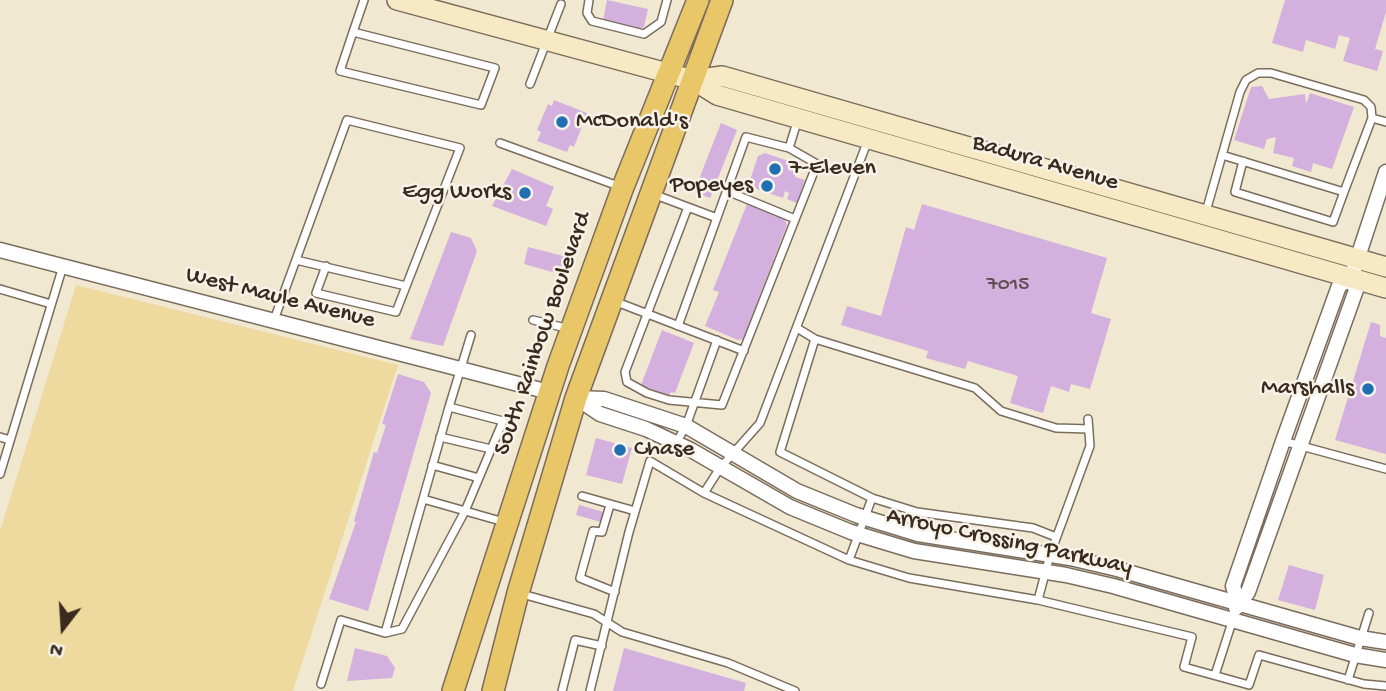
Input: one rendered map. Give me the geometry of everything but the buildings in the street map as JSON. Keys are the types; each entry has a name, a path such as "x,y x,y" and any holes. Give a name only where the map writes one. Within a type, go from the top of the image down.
{"main road":[{"name":"Badura Avenue","path":"397,0 693,80 717,95 798,119 871,130 1205,215 1354,269 1386,288"},
{"name":"South Rainbow Boulevard","path":"453,691 549,392 623,187 698,0"},
{"name":"South Rainbow Boulevard","path":"493,691 518,593 576,398 722,0"},
{"name":"Badura Avenue","path":"693,80 722,76 871,130 1354,269 1386,267"},
{"path":"572,330 570,370 565,387 568,396 576,398"},
{"path":"549,392 557,401 553,423 552,473"}],"street":[{"path":"1238,603 1233,586 1339,286 1354,269 1386,172"},
{"name":"West Maule Avenue","path":"0,250 549,392"},
{"path":"1233,619 1238,603 1248,592 1356,290 1354,269"},
{"name":"Arroyo Crossing Parkway","path":"576,398 604,399 686,426 797,491 918,534 1118,569 1360,638 1386,642"},
{"name":"Arroyo Crossing Parkway","path":"576,398 600,414 646,429 676,443 790,506 857,534 926,553 1113,586 1355,655 1386,660"}],"lane":[{"path":"353,32 495,68 481,105 340,71 353,32 364,0"},
{"path":"589,0 587,13 592,21 644,34 661,22 667,0"},
{"path":"530,84 561,4"},
{"path":"1205,215 1240,92 1246,80 1258,73 1271,73 1364,100 1371,107 1372,118 1334,222 1235,192 1244,162"},
{"path":"1372,118 1386,122"},
{"path":"789,148 798,119"},
{"path":"274,320 347,120 460,148 396,312 316,293 327,267"},
{"path":"704,493 720,468 760,423 871,130"},
{"path":"678,326 746,137 789,148 817,164 722,405 695,400 669,400 627,382 625,372 688,207"},
{"path":"500,143 623,187"},
{"path":"1222,155 1344,192"},
{"path":"727,191 795,219"},
{"path":"653,194 717,218"},
{"path":"296,260 406,286"},
{"path":"0,474 63,266"},
{"path":"0,289 51,304"},
{"path":"611,300 744,351"},
{"path":"533,320 572,330"},
{"path":"797,328 815,339 975,388 1001,411 1056,428 1089,429"},
{"path":"385,633 471,335"},
{"path":"815,339 780,452 873,498 917,512 1033,528 1056,537"},
{"path":"676,443 686,426 717,340"},
{"path":"321,684 341,620 385,633 402,629 465,511 503,421 449,407"},
{"path":"1038,600 1056,537 1090,446 1088,419"},
{"path":"0,437 10,440"},
{"path":"440,437 491,449"},
{"path":"1283,441 1386,469"},
{"path":"590,691 650,461 704,493 849,560 909,578 1038,600 1192,637 1184,667 1249,685 1259,655 1348,680 1386,687"},
{"path":"432,465 479,478"},
{"path":"582,496 635,511"},
{"path":"849,560 873,498"},
{"path":"423,499 508,523"},
{"path":"610,505 602,532 593,531 580,578 615,592"},
{"path":"518,593 594,614 622,632 728,663 795,691"},
{"path":"1348,680 1369,613"},
{"path":"1215,675 1233,619"},
{"path":"562,691 575,640 603,646"}],"sand":[{"path":"76,285 398,365 293,691 0,691 0,531"}],"place":[{"name":"McDonald's","path":"562,122"},
{"name":"7-Eleven","path":"775,169"},
{"name":"Popeyes","path":"767,186"},
{"name":"Egg Works","path":"525,193"},
{"name":"Marshalls","path":"1368,389"},
{"name":"Chase","path":"620,450"}]}
